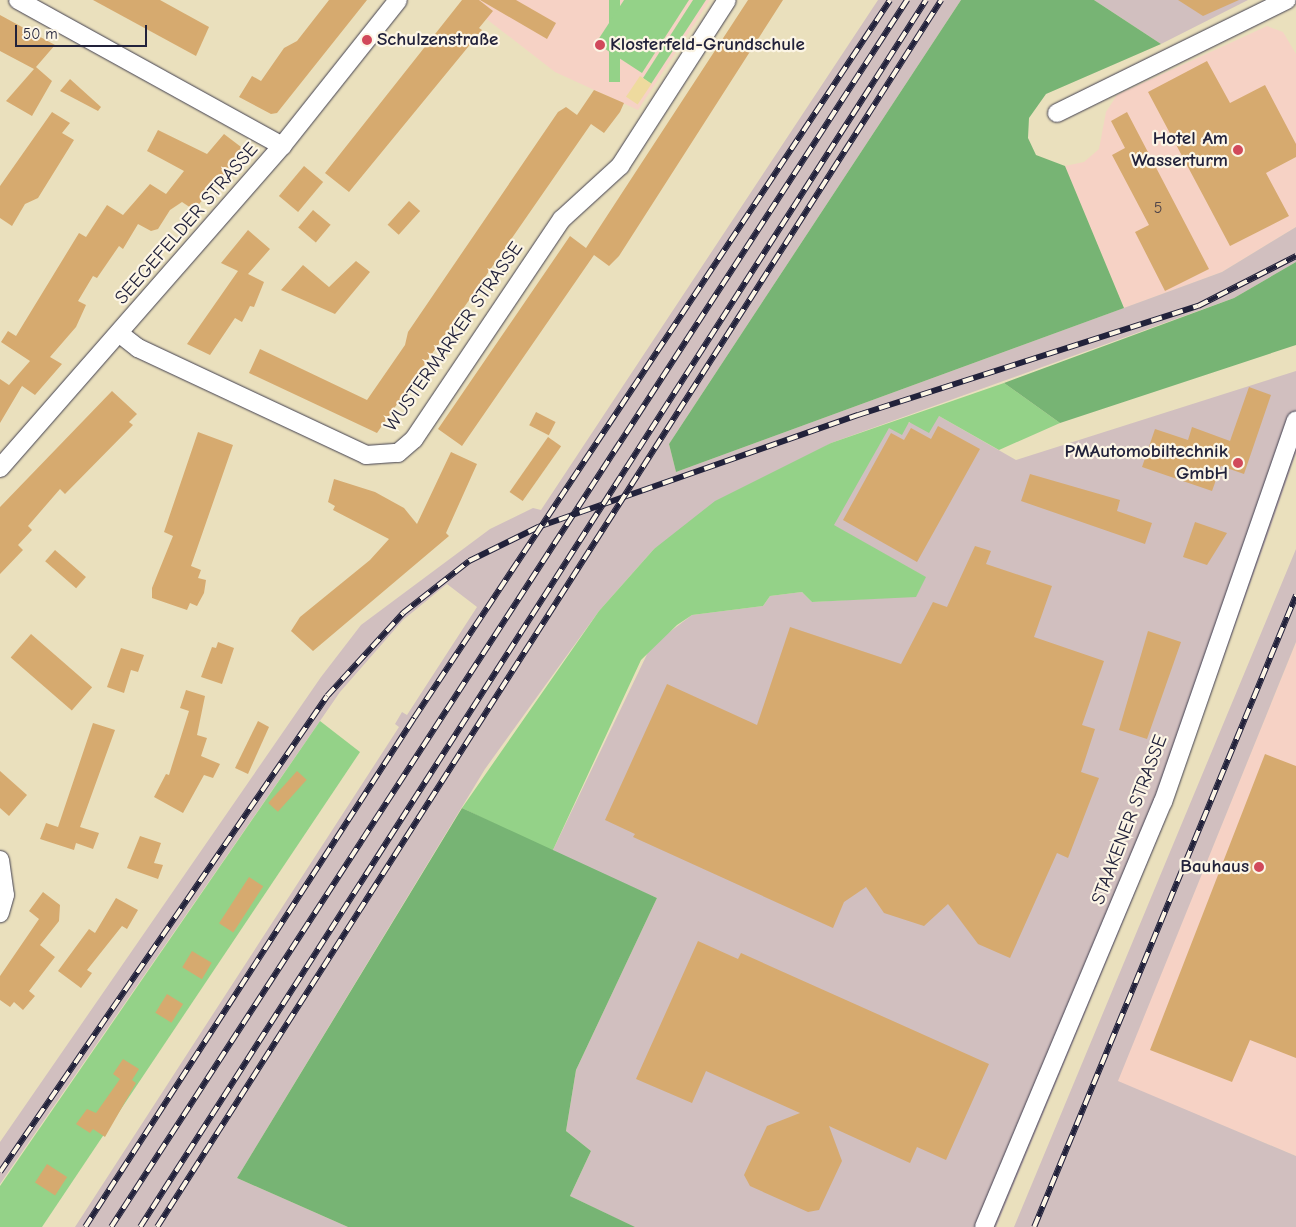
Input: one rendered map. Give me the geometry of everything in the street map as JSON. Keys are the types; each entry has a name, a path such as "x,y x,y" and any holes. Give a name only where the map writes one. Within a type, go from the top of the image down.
{"street":[{"path":"18,0 282,146"},
{"name":"SEEGEFELDER STRASSE","path":"0,468 120,334 282,146 398,0"},
{"name":"WUSTERMARKER STRASSE","path":"120,334 138,348 366,455 398,453 414,439 562,219 620,166 727,0"},
{"path":"1057,113 1287,0"},
{"name":"STAAKENER STRASSE","path":"984,1227 1163,802 1296,421"},
{"path":"0,860 5,895 0,912"}],"shaded area":[{"name":"Klosterfeld-Grundschule","path":"462,0 710,0 638,110 555,72"},
{"path":"878,0 961,0 669,444 676,472 1222,272 1296,227 1296,262 1234,298 831,443 654,549 599,611 485,769 237,1178 348,1227 75,1227 399,727 395,724 402,712 407,715 477,607 447,584 403,620 340,692 0,1184 0,1142 321,677 361,625 490,529 533,508 541,510"},
{"path":"1094,0 1248,0 1161,44"},
{"path":"1267,26 1283,32 1296,54 1296,227 1222,272 1124,308 1065,166 1084,162 1099,149 1106,112 1117,95"},
{"path":"1296,371 1296,453 1269,531 1164,823 996,1227 634,1227 570,1196 591,1151 566,1131 576,1070 657,898 552,852 651,646 692,615 763,606 770,596 802,592 812,602 916,596 925,577 833,525 889,427 939,416 1016,460"},
{"path":"1296,549 1296,642 1118,1081 1296,1156 1296,1227 1014,1227"},
{"path":"1296,642 1296,1156 1117,1082"}],"green space":[{"path":"609,0 620,0 620,82 609,82"},
{"path":"624,0 689,0 642,73 596,43"},
{"path":"693,0 706,0 651,84 643,78"},
{"path":"961,0 1094,0 1161,44 1046,94 1029,118 1028,138 1036,155 1065,166 1124,308 676,472 669,444"},
{"path":"1296,262 1296,345 1060,423 1004,383 1234,298"},
{"path":"1004,383 1060,423 999,450 939,416 929,433 909,422 902,435 889,428 834,525 926,577 916,597 812,602 802,592 770,596 763,606 692,615 677,625 641,660 552,852 462,808 599,611 654,549 715,501 831,443"},
{"path":"320,721 360,752 42,1227 0,1227 0,1186"},
{"path":"462,808 657,898 576,1070 566,1131 591,1151 570,1196 635,1227 348,1227 237,1178"}],"sand":[{"path":"640,76 652,84 638,105 626,97"}],"building":[{"path":"93,0 160,0 209,27 196,56"},
{"path":"329,0 367,0 277,113 271,114 239,97 252,76 261,81 284,48 297,41"},
{"path":"462,0 479,0 493,11 479,28 482,30 349,192 325,173"},
{"path":"480,0 516,0 556,23 547,39"},
{"path":"748,0 783,0 619,256 609,266 594,255 462,446 438,429 570,236 586,248"},
{"path":"1178,0 1239,0 1203,16"},
{"path":"0,15 55,45 36,67 52,81 32,116 6,101 34,69 0,51"},
{"name":"Hotel Am Wasserturm","path":"1207,61 1230,103 1265,85 1296,144 1296,157 1266,173 1289,216 1230,246 1148,92"},
{"path":"70,79 101,107 98,111 60,91"},
{"path":"594,90 624,103 620,112 604,133 591,124 377,433 249,373 260,349 367,400 405,345 408,332 558,112 566,107 577,115"},
{"path":"52,112 70,123 62,133 74,140 38,198 25,204 12,226 0,218 0,186"},
{"path":"1127,112 1209,269 1165,291 1135,232 1149,225 1112,155 1125,148 1111,121"},
{"path":"158,130 207,154 224,134 245,150 194,210 182,202 170,210 158,229 151,231 138,224 123,249 119,246 97,278 93,276 78,301 86,305 76,327 50,357 62,364 35,395 22,386 0,423 0,379 9,385 30,361 1,342 8,331 16,336 79,233 86,237 107,205 123,215 150,184 166,194 184,171 147,151"},
{"path":"304,166 323,182 298,212 279,196"},
{"path":"409,201 420,211 399,235 388,225"},
{"path":"313,210 331,225 316,242 298,228"},
{"path":"248,230 270,249 248,274 264,282 254,307 250,306 242,322 235,318 210,355 187,344 238,271 221,263"},
{"path":"356,261 370,272 335,314 281,290 303,265 329,287"},
{"path":"1249,387 1271,395 1244,474 1221,466 1212,491 1142,467 1155,429 1188,440 1192,427 1230,441"},
{"path":"112,391 137,414 129,422 133,425 65,494 60,489 28,526 32,530 18,545 23,550 0,574 0,507"},
{"path":"536,412 556,422 549,435 529,425"},
{"path":"938,426 980,449 917,562 843,520 891,433 904,440 911,428 931,439"},
{"path":"198,432 233,445 191,566 201,570 198,578 206,580 204,593 197,606 190,603 187,610 152,598 152,588 173,536 164,532"},
{"path":"548,437 561,446 523,501 510,492"},
{"path":"451,452 477,464 446,533 449,536 313,651 291,631 300,617 370,560 389,539 333,510 335,506 328,502 334,479 375,492 404,508 417,524"},
{"path":"1030,474 1120,500 1117,511 1152,523 1145,544 1021,501"},
{"path":"1195,522 1227,533 1207,565 1183,557"},
{"path":"975,546 991,551 986,564 1052,586 1034,637 1104,661 1082,725 1095,729 1081,772 1099,778 1068,858 1057,853 1010,958 978,944 948,904 924,926 884,913 866,887 844,902 833,928 633,837 635,834 605,820 667,684 757,725 790,627 901,664 933,602 947,607"},
{"path":"55,550 86,577 76,588 45,561"},
{"path":"1148,631 1181,642 1147,739 1119,730"},
{"path":"31,634 92,687 72,711 11,657"},
{"path":"218,642 234,648 222,684 201,677 212,647 216,648"},
{"path":"121,648 144,655 138,672 131,670 124,693 107,687"},
{"path":"186,690 205,696 197,735 207,738 201,756 220,764 213,778 204,775 183,813 154,797 166,774 169,775 189,711 180,708"},
{"path":"258,721 269,727 248,774 235,768"},
{"path":"93,723 115,730 80,827 99,833 93,849 76,843 74,850 40,839 46,823 58,827"},
{"name":"Bauhaus","path":"1265,754 1296,766 1296,1058 1250,1040 1232,1082 1150,1050"},
{"path":"0,771 27,795 9,816 0,808"},
{"path":"297,771 307,780 278,812 268,803"},
{"path":"140,836 161,843 154,863 163,865 158,879 127,868"},
{"path":"249,877 263,886 233,932 219,923"},
{"path":"43,892 60,905 59,921 40,945 55,957 29,991 35,996 23,1010 14,1002 10,1007 0,1000 0,976 39,919 29,911"},
{"path":"116,898 138,910 127,929 122,926 87,970 92,973 81,988 58,971 89,929 95,933"},
{"path":"698,941 738,959 741,953 989,1064 946,1160 917,1147 910,1163 829,1126 842,1161 819,1210 808,1212 750,1186 744,1175 767,1126 800,1113 706,1071 692,1103 636,1079"},
{"path":"192,951 212,963 202,979 182,967"},
{"path":"167,994 183,1004 171,1023 155,1013"},
{"path":"123,1059 139,1069 132,1080 136,1083 105,1137 93,1129 90,1133 76,1124 87,1109 96,1113 120,1079 113,1074"},
{"path":"47,1164 67,1177 55,1196 35,1182"}],"railway":[{"path":"85,1227 414,718 890,0"},
{"path":"111,1227 907,0"},
{"path":"140,1227 926,0"},
{"path":"157,1227 941,0"},
{"path":"0,1172 327,696 403,613 469,561 538,527 858,415 1198,306 1296,256"},
{"path":"1034,1227 1296,595"}],"place":[{"name":"Schulzenstraße","path":"367,40"},
{"name":"Klosterfeld-Grundschule","path":"600,45"},
{"name":"Hotel Am Wasserturm","path":"1238,150"},
{"name":"PMAutomobiltechnik GmbH","path":"1238,463"},
{"name":"Bauhaus","path":"1259,867"}]}
